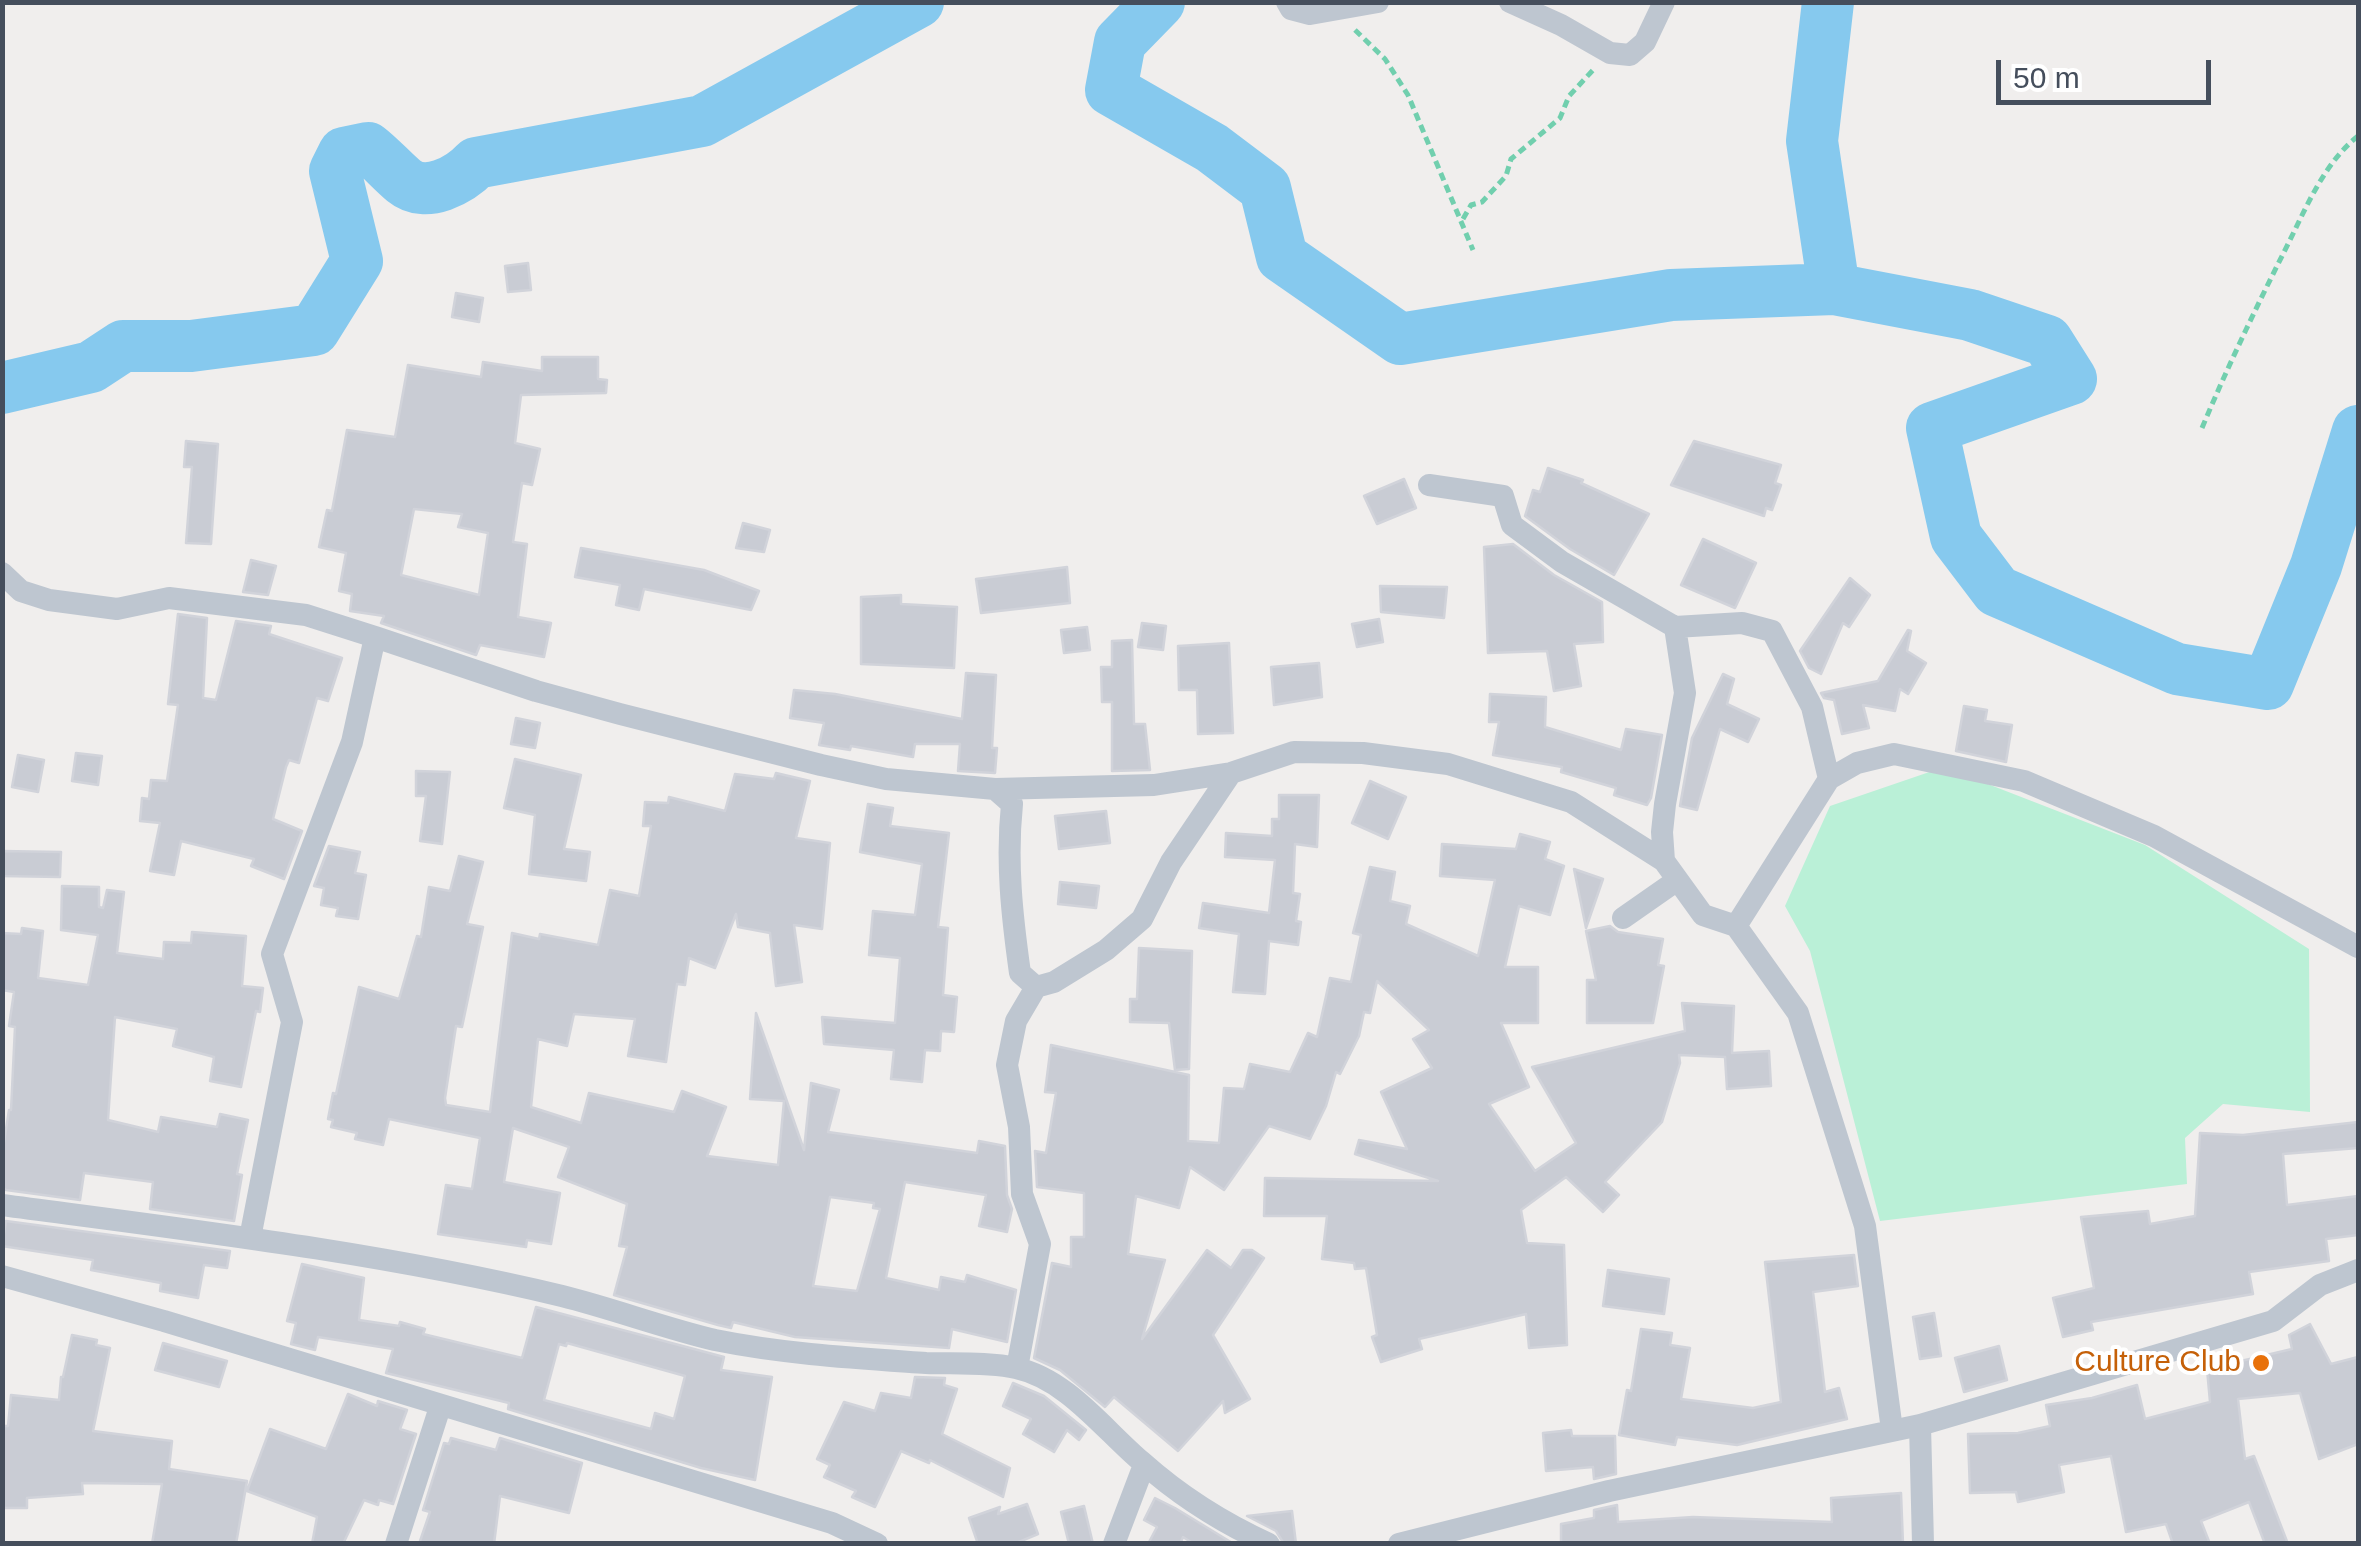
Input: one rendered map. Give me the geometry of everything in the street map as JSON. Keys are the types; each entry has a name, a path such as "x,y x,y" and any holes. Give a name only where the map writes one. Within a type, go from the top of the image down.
{"street":[{"path":"1287,2 1291,8 1310,14 1378,2"},
{"path":"1510,2 1610,53 1630,55 1644,42 1664,2"},
{"path":"1429,485 1504,496 1512,525 1562,562 1676,627 1742,623 1772,631 1812,707 1829,779"},
{"path":"2,573 21,592 49,600 117,609 169,598 306,615 536,691 772,754 886,778 995,789 1154,784 1231,773 1294,752 1363,753 1448,764 1572,802 1670,871 1702,916 1736,926 1798,1013 1865,1226 1892,1430"},
{"path":"1670,871 1662,832 1685,693 1676,627"},
{"path":"250,1238 292,1022 272,954 352,742 375,636"},
{"path":"1736,926 1829,779 1857,762 1894,754 2024,781 2154,836 2358,946"},
{"path":"1016,1368 1040,1244 1022,1194 1018,1126 1008,1065 1016,1021 1036,987 1054,982 1106,950 1142,919 1171,862 1231,773"},
{"path":"995,789 1012,804 1007,848 1011,908 1020,974 1036,987"},
{"path":"1623,918 1670,871"},
{"path":"2,1204 250,1238 562,1296 715,1340 824,1356 1016,1368 1048,1381 1074,1399 1144,1464 1219,1518 1269,1544"},
{"path":"1399,1544 1609,1492 1920,1425 2273,1320 2320,1285 2358,1270"},
{"path":"2,1276 832,1523 877,1544"},
{"path":"396,1544 440,1407"},
{"path":"1920,1425 1923,1544"},
{"path":"1114,1544 1144,1464"}],"path":[{"path":"1336,10 1385,59 1408,94 1473,250"},
{"path":"1463,220 1471,205 1482,202 1506,176 1511,159 1560,118 1570,96 1610,53"},
{"path":"2202,428 2232,355 2321,177 2358,136"}],"green space":[{"path":"1944,767 2145,845 2309,949 2310,1112 2223,1104 2185,1138 2187,1184 1880,1221 1810,951 1785,906 1830,806"}],"building":[{"path":"528,263 531,290 508,292 505,266"},
{"path":"456,293 483,298 479,322 452,317"},
{"path":"542,357 598,357 598,379 607,380 606,393 521,395 515,443 540,449 532,485 522,483 513,542 527,544 518,617 551,623 544,657 480,645 476,655 381,623 384,616 350,611 352,594 339,591 346,553 319,547 327,510 332,511 347,430 395,437 408,365 481,377 483,362 542,371","holes":["414,509 462,514 458,527 488,533 479,595 401,575"]},
{"path":"186,441 218,444 211,544 186,543 192,467 184,467"},
{"path":"1694,441 1781,465 1775,483 1781,485 1772,510 1766,508 1764,516 1671,485"},
{"path":"1548,468 1583,480 1581,483 1649,514 1614,575 1525,516 1533,490 1540,492"},
{"path":"1404,479 1416,508 1377,524 1364,496"},
{"path":"743,523 770,530 764,552 736,548"},
{"path":"1703,539 1756,563 1735,608 1681,585"},
{"path":"1513,544 1554,575 1602,602 1603,642 1574,644 1581,686 1554,691 1547,651 1488,653 1484,547"},
{"path":"581,548 704,570 759,591 751,610 644,589 639,610 616,605 620,585 575,577"},
{"path":"251,560 276,566 268,595 243,592"},
{"path":"1067,567 1070,603 981,613 976,579"},
{"path":"1850,578 1870,595 1849,627 1843,623 1821,674 1809,668 1800,651"},
{"path":"1380,586 1447,587 1444,618 1381,612"},
{"path":"901,595 901,604 957,607 954,668 861,664 861,597"},
{"path":"178,614 207,618 203,698 216,700 236,621 271,626 269,634 342,658 328,701 317,698 299,763 289,760 286,767 273,819 302,831 284,879 251,866 254,859 181,841 174,875 150,871 160,823 140,821 142,798 149,799 151,780 167,781 178,705 168,704"},
{"path":"1379,619 1383,642 1357,647 1352,624"},
{"path":"1142,623 1166,626 1163,650 1138,647"},
{"path":"1087,627 1090,650 1064,653 1061,630"},
{"path":"1908,630 1911,631 1907,651 1926,663 1908,694 1900,689 1895,711 1863,705 1869,728 1842,734 1834,700 1821,693 1878,681"},
{"path":"1132,640 1134,724 1145,724 1150,770 1112,771 1112,702 1102,702 1101,667 1112,667 1112,641"},
{"path":"1229,643 1233,733 1198,734 1197,690 1179,690 1178,646"},
{"path":"1319,663 1322,697 1274,705 1271,667"},
{"path":"966,673 996,675 992,748 997,748 995,773 958,771 960,744 915,744 913,757 851,746 850,750 819,745 824,723 790,718 794,690 835,694 962,719"},
{"path":"1723,674 1734,679 1727,704 1759,719 1748,742 1720,729 1697,810 1680,806 1692,738"},
{"path":"1490,694 1546,697 1545,727 1621,750 1626,729 1662,735 1647,805 1614,795 1616,788 1561,772 1562,767 1493,755 1499,722 1489,722"},
{"path":"1964,706 1987,710 1985,721 2012,725 2006,762 1956,751"},
{"path":"516,718 540,723 535,748 511,744"},
{"path":"76,753 102,756 98,785 72,781"},
{"path":"18,755 44,760 38,792 12,787"},
{"path":"515,759 581,775 564,849 590,852 586,881 529,874 535,815 504,808"},
{"path":"416,771 450,772 442,844 420,841 426,796 416,796"},
{"path":"776,773 810,781 796,838 830,843 822,929 794,925 802,982 776,986 770,933 738,927 736,914 715,968 689,958 685,985 677,984 666,1062 628,1056 635,1019 574,1014 567,1046 538,1039 531,1107 581,1123 589,1093 674,1112 682,1091 726,1107 707,1156 778,1165 784,1101 750,1099 756,1013 804,1150 811,1083 839,1090 828,1132 977,1153 979,1141 1005,1146 1007,1195 1012,1209 1007,1232 979,1226 986,1195 905,1182 886,1278 939,1290 941,1277 965,1282 967,1275 1016,1290 1007,1342 952,1329 949,1348 795,1337 733,1322 731,1328 718,1325 614,1295 627,1247 619,1246 627,1204 558,1177 569,1147 513,1128 504,1182 560,1193 551,1244 527,1240 526,1247 438,1234 446,1185 472,1189 480,1138 389,1119 383,1145 355,1139 357,1133 331,1127 333,1120 328,1119 333,1093 336,1094 359,987 399,999 417,936 421,937 429,887 450,891 459,856 483,862 467,924 483,927 462,1027 456,1026 445,1098 446,1105 490,1112 512,933 598,945 610,890 639,896 651,826 643,826 645,802 668,803 669,797 725,811 735,774 774,779","holes":["830,1197 874,1203 873,1208 880,1209 857,1291 813,1286"]},
{"path":"1370,781 1406,797 1388,839 1352,823"},
{"path":"1279,795 1319,795 1317,847 1295,844 1293,893 1300,894 1296,921 1301,922 1298,945 1269,941 1265,994 1233,992 1239,934 1199,928 1203,903 1269,913 1275,860 1225,857 1226,833 1272,836 1272,819 1279,819"},
{"path":"868,804 893,808 890,826 949,833 938,927 948,928 943,995 957,997 954,1032 941,1031 940,1051 925,1050 922,1082 891,1079 894,1050 824,1044 822,1017 895,1023 900,958 869,955 873,911 915,915 922,864 860,852"},
{"path":"1106,811 1110,843 1059,849 1055,816"},
{"path":"1520,834 1550,842 1545,859 1564,866 1550,915 1519,906 1505,967 1538,967 1538,1023 1501,1023 1529,1087 1489,1104 1535,1171 1576,1143 1532,1067 1685,1031 1682,1003 1734,1006 1732,1053 1769,1051 1771,1086 1727,1089 1725,1057 1679,1055 1662,1122 1605,1182 1619,1195 1603,1212 1566,1177 1521,1210 1527,1243 1564,1245 1567,1345 1529,1348 1526,1314 1419,1339 1422,1349 1381,1362 1372,1337 1377,1335 1366,1268 1355,1269 1354,1263 1322,1259 1327,1216 1264,1216 1265,1178 1438,1181 1355,1154 1359,1140 1407,1149 1381,1092 1432,1068 1413,1039 1429,1030 1377,981 1370,1013 1364,1012 1359,1036 1340,1074 1336,1072 1310,1139 1269,1126 1224,1190 1190,1167 1179,1208 1136,1196 1128,1254 1165,1260 1142,1339 1207,1250 1231,1268 1243,1250 1252,1250 1264,1258 1213,1335 1250,1399 1225,1413 1223,1401 1178,1451 1114,1397 1105,1407 1060,1370 1034,1358 1052,1263 1071,1267 1071,1237 1084,1237 1084,1193 1037,1187 1035,1151 1046,1153 1056,1093 1045,1092 1051,1045 1189,1075 1188,1141 1219,1143 1224,1088 1244,1089 1250,1064 1290,1072 1308,1033 1317,1037 1330,978 1351,982 1361,935 1353,933 1370,867 1395,872 1390,901 1410,906 1406,924 1478,956 1495,880 1440,876 1442,844 1516,849"},
{"path":"329,846 360,852 355,873 366,875 358,919 336,916 338,908 321,905 324,888 314,886"},
{"path":"2,851 61,852 60,877 2,876"},
{"path":"1574,869 1603,879 1586,928"},
{"path":"1060,882 1099,886 1096,908 1058,904"},
{"path":"62,886 99,887 99,907 103,908 107,890 124,892 117,953 163,959 164,942 191,943 192,932 246,936 242,986 263,988 241,1087 210,1081 214,1057 173,1046 177,1029 115,1017 108,1120 158,1132 161,1117 217,1127 220,1114 248,1120 237,1174 242,1175 234,1221 150,1209 153,1182 84,1173 80,1200 2,1187 15,1027 9,1026 14,992 2,990 2,933 21,934 22,928 43,931 38,978 88,985 98,935 61,930"},
{"path":"1610,926 1618,932 1663,939 1658,965 1664,966 1653,1023 1587,1023 1587,980 1596,980 1586,931"},
{"path":"1139,948 1192,951 1189,1069 1175,1070 1169,1023 1130,1022 1130,999 1137,999"},
{"path":"2358,1122 2358,1148 2283,1154 2287,1205 2358,1196 2358,1235 2326,1239 2329,1261 2249,1272 2253,1294 2091,1322 2093,1330 2063,1337 2053,1298 2094,1288 2081,1217 2148,1211 2150,1224 2195,1216 2200,1133 2243,1135"},
{"path":"6,1221 230,1251 227,1268 204,1265 198,1298 160,1291 161,1283 91,1270 93,1260 2,1246"},
{"path":"1854,1255 1858,1286 1813,1292 1825,1392 1839,1388 1847,1419 1737,1445 1677,1437 1675,1445 1619,1435 1641,1329 1672,1333 1670,1345 1690,1348 1681,1399 1753,1408 1781,1402 1765,1262"},
{"path":"302,1264 364,1278 359,1320 399,1326 400,1322 425,1329 423,1334 522,1358 536,1307 724,1357 721,1370 772,1377 755,1480 701,1468 508,1409 509,1403 386,1373 393,1349 318,1337 315,1350 291,1344 296,1323 287,1321","holes":["559,1344 685,1376 674,1419 655,1413 651,1429 544,1400"]},
{"path":"1608,1270 1669,1279 1664,1314 1603,1306"},
{"path":"1934,1313 1941,1356 1920,1359 1913,1317"},
{"path":"2310,1324 2331,1364 2358,1357 2358,1444 2319,1459 2300,1393 2238,1399 2245,1459 2254,1456 2288,1544 2265,1544 2249,1502 2201,1521 2210,1544 2173,1544 2166,1524 2126,1532 2111,1456 2059,1465 2064,1492 2018,1502 2016,1492 1970,1493 1968,1434 2018,1433 2050,1426 2046,1405 2092,1398 2137,1385 2145,1419 2210,1402 2207,1369 2292,1349 2289,1335"},
{"path":"72,1335 97,1340 96,1345 110,1348 93,1431 172,1441 169,1469 247,1481 236,1544 152,1544 162,1484 82,1483 83,1494 27,1498 27,1508 2,1508 2,1426 8,1426 11,1395 59,1400"},
{"path":"163,1343 227,1361 219,1387 155,1370"},
{"path":"1999,1346 2007,1380 1964,1392 1955,1358"},
{"path":"915,1377 945,1378 944,1385 957,1389 942,1434 1010,1468 1003,1497 930,1460 929,1463 901,1451 875,1507 852,1497 856,1491 824,1477 830,1465 817,1459 844,1402 875,1411 881,1393 911,1398"},
{"path":"1013,1383 1044,1396 1086,1430 1079,1440 1067,1430 1054,1452 1023,1434 1031,1419 1003,1406"},
{"path":"348,1394 377,1406 378,1401 407,1410 400,1429 416,1434 393,1504 379,1500 378,1505 364,1500 343,1544 312,1544 317,1517 247,1491 270,1429 326,1449"},
{"path":"1571,1430 1572,1436 1615,1436 1616,1474 1594,1479 1593,1467 1546,1471 1543,1433"},
{"path":"451,1438 496,1450 500,1438 582,1463 569,1513 500,1496 494,1544 419,1544 430,1512 423,1510 444,1443 449,1444"},
{"path":"1901,1493 1903,1544 1561,1544 1561,1524 1594,1518 1594,1510 1617,1505 1618,1522 1693,1517 1832,1522 1831,1498"},
{"path":"1155,1498 1234,1544 1194,1544 1183,1537 1180,1544 1148,1544 1157,1527 1144,1520"},
{"path":"1027,1504 1038,1534 1014,1544 978,1544 969,1518 1000,1507 998,1514"},
{"path":"1084,1506 1093,1544 1069,1544 1061,1512"},
{"path":"1292,1511 1296,1544 1284,1544 1276,1531 1247,1516"}],"waterway":[{"path":"2,388 91,367 123,346 191,346 314,330 357,261 335,171 344,153 368,148 404,181 432,188 461,176 476,163 702,121 918,2"},
{"path":"1159,2 1120,42 1111,90 1212,148 1265,188 1282,257 1400,339 1671,295 1834,289 1970,315 2047,341 2071,379 1932,428 1956,537 1997,591 2177,669 2268,684 2316,566 2358,431"},
{"path":"1828,2 1812,141 1834,289"}],"place":[{"name":"Culture Club","path":"2261,1363"}]}
